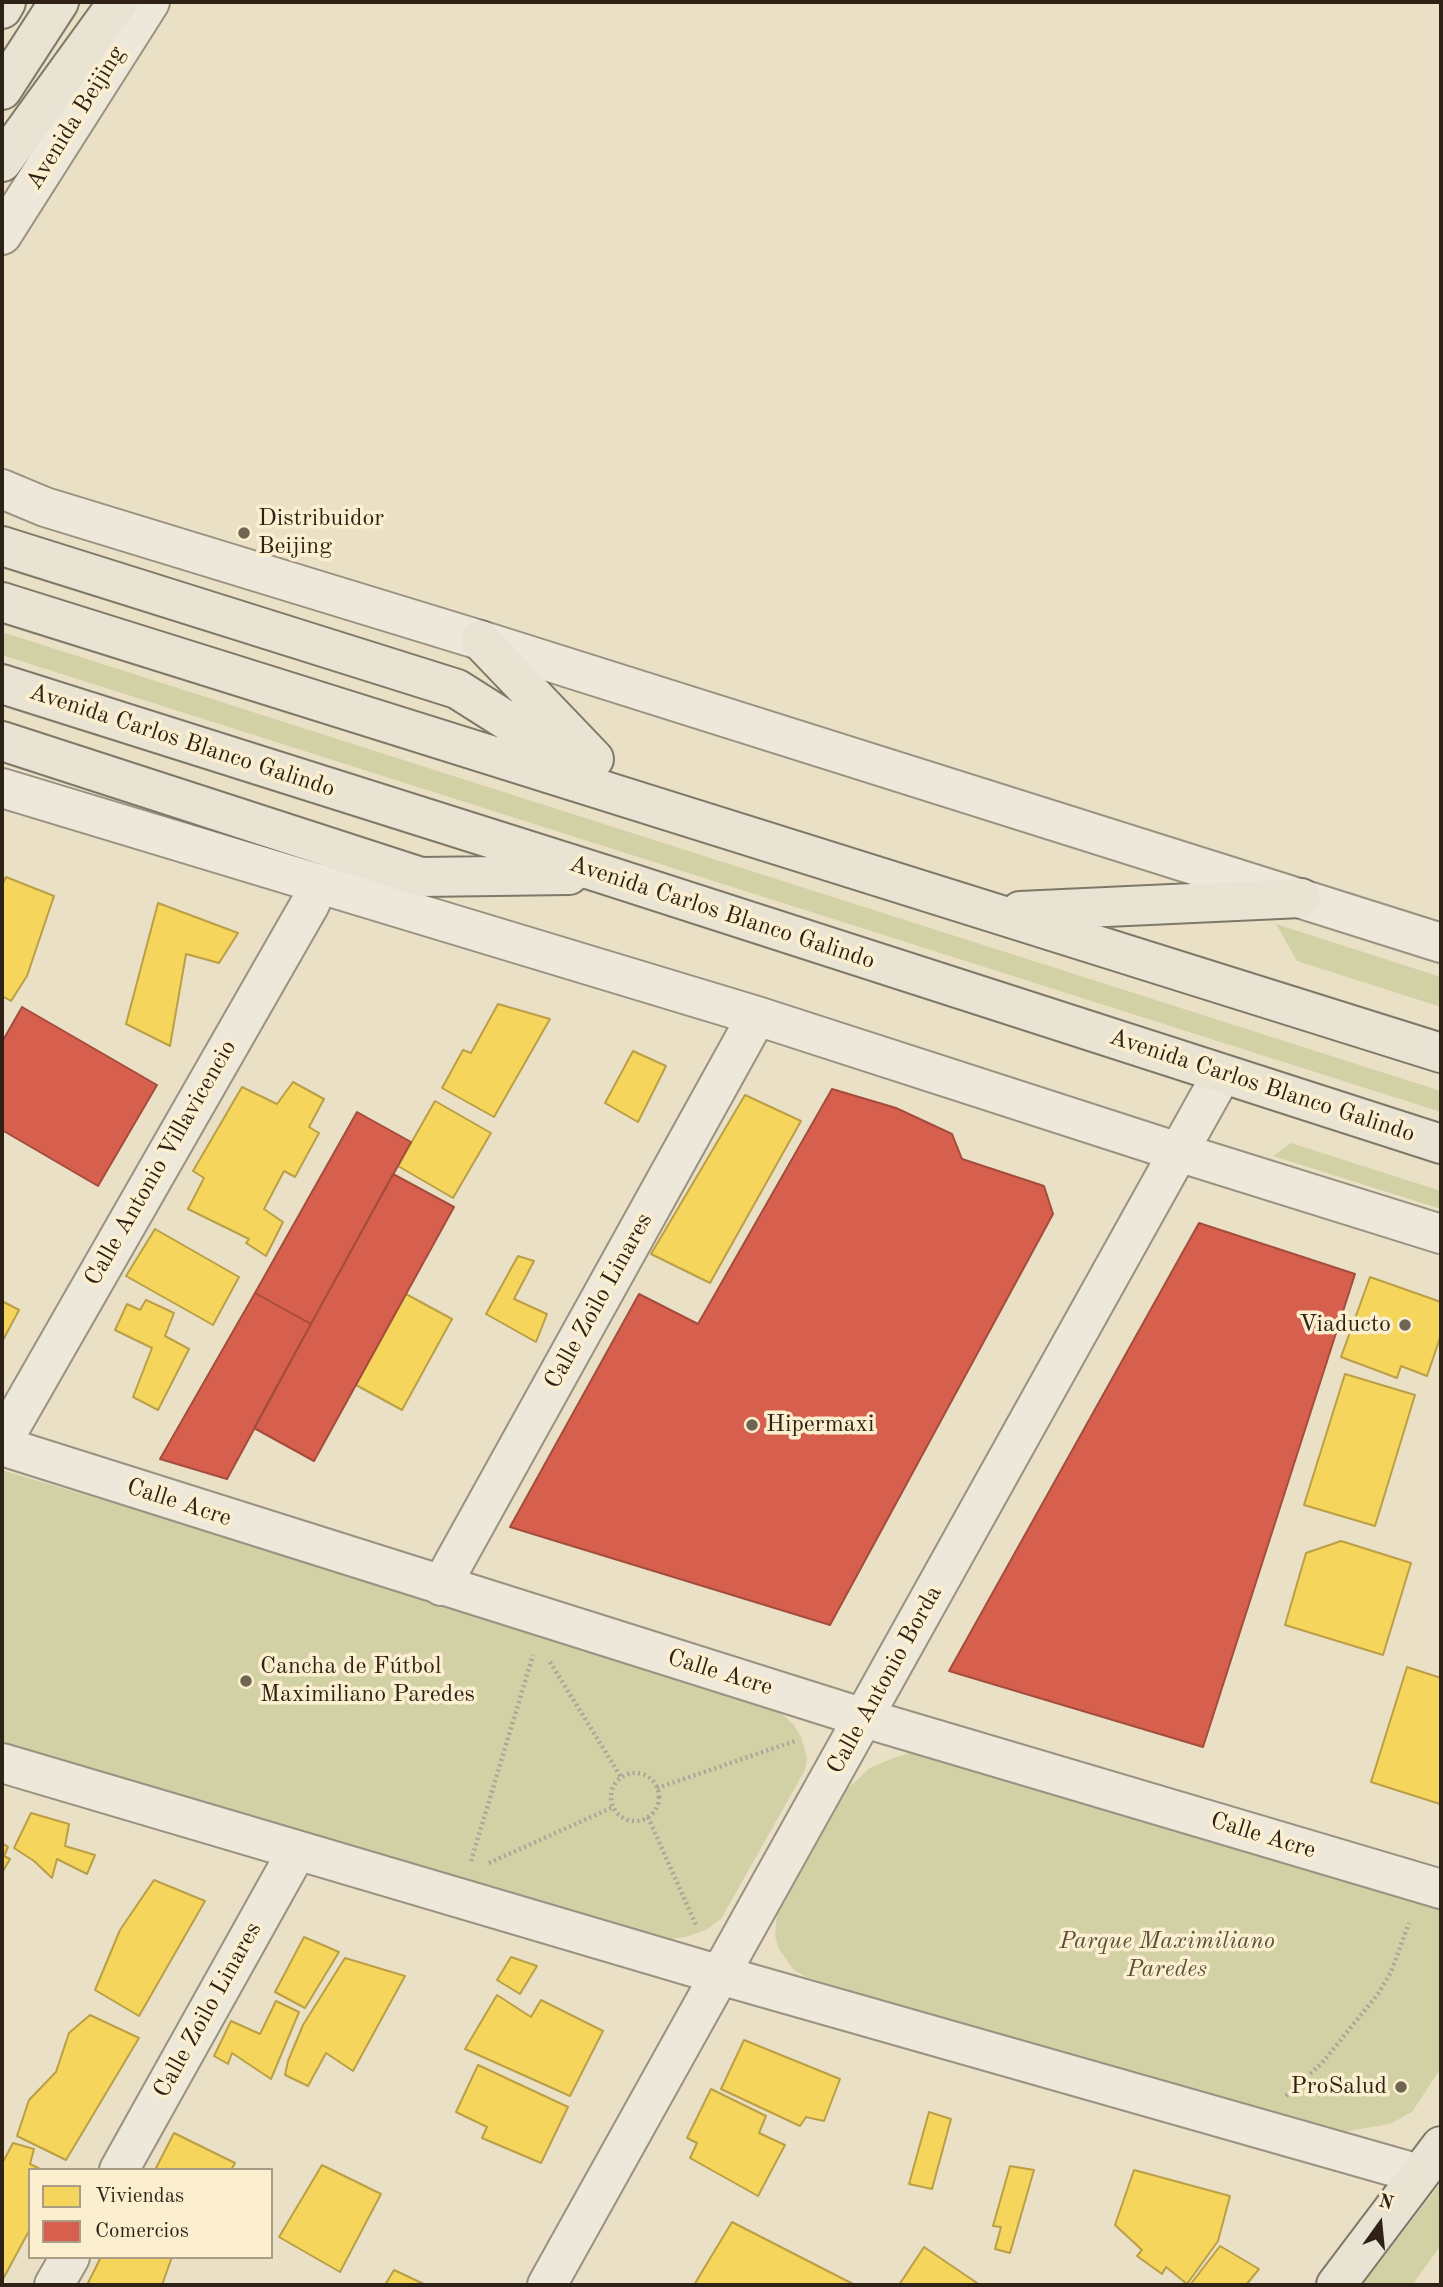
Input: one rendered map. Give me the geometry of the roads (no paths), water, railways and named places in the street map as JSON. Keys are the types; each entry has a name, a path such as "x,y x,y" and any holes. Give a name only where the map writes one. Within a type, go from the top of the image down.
{"main road":[{"path":"2,9 6,2"},
{"path":"2,90 59,2"},
{"path":"2,162 118,2"},
{"path":"2,546 457,689 634,801"},
{"path":"2,602 1441,1053"},
{"path":"480,640 634,801"},
{"name":"Avenida Carlos Blanco Galindo","path":"2,684 1441,1144"},
{"path":"2,741 421,877 603,874"},
{"path":"992,912 1301,898"},
{"path":"1336,2285 1430,2160"}],"street":[{"name":"Avenida Beijing","path":"2,235 150,2"},
{"path":"2,489 46,507 480,640 1441,943"},
{"path":"2,788 757,1016 1441,1234"},
{"name":"Calle Antonio Villavicencio","path":"2,1444 310,904 319,883"},
{"name":"Calle Zoilo Linares","path":"442,1586 757,1016"},
{"name":"Calle Antonio Borda","path":"547,2285 1222,1074"},
{"name":"Calle Acre","path":"2,1444 864,1718 1441,1889"},
{"path":"2,1763 720,1975 1430,2160"},
{"name":"Calle Zoilo Linares","path":"120,2168 297,1851"},
{"path":"54,2285 69,2259"}],"place":[{"name":"Distribuidor Beijing","path":"244,533"},
{"name":"Viaducto","path":"1405,1325"},
{"name":"Hipermaxi","path":"752,1425"},
{"name":"Cancha de Fútbol Maximiliano Paredes","path":"246,1681"},
{"name":"ProSalud","path":"1401,2087"}],"park label":[{"name":"Parque Maximiliano Paredes","path":"1167,1956"}]}
